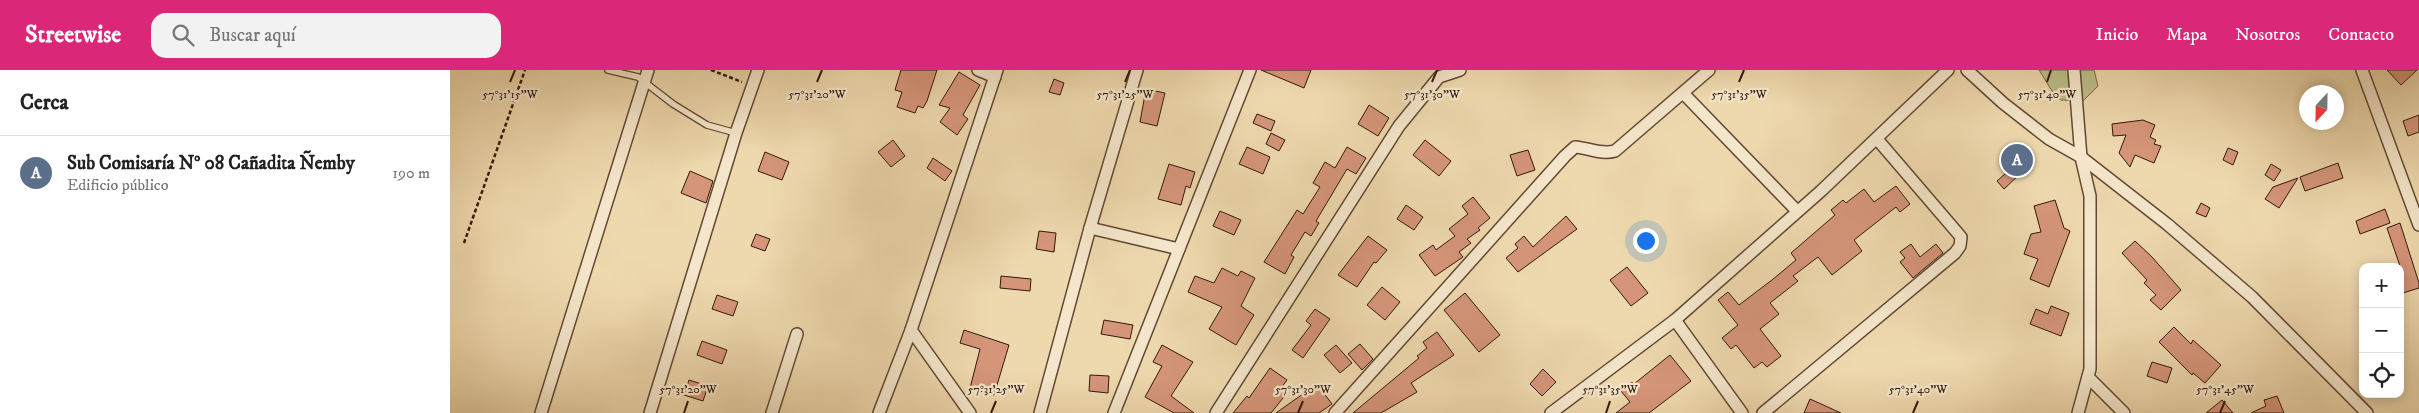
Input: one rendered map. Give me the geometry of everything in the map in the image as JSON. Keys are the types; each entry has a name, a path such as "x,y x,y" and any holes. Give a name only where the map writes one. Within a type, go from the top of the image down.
{"street":[{"path":"541,413 648,70"},
{"path":"650,413 736,133 758,70"},
{"path":"879,413 911,330 996,74 978,70"},
{"path":"1040,413 1090,228 1137,70"},
{"path":"1114,413 1250,70"},
{"path":"1216,413 1399,126 1439,77 1460,70"},
{"path":"1335,413 1570,151 1575,147 1591,148 1605,154 1615,151 1709,70"},
{"path":"1551,413 1675,320 1821,191 1948,70"},
{"path":"1967,70 2003,103 2049,139 2081,157 2167,224 2252,297 2367,413"},
{"path":"2074,70 2081,157 2090,196 2090,369 2078,413"},
{"path":"2362,70 2419,225"},
{"path":"1683,93 1797,211"},
{"path":"1763,413 1955,253 1960,246 1961,237 1877,139"},
{"path":"1090,228 1179,249"},
{"path":"1675,320 1742,413"},
{"path":"911,330 970,413"},
{"path":"772,413 798,334"},
{"path":"2088,377 2124,413"}],"lane":[{"path":"608,70 638,78 673,104 707,125 736,133"}],"path":[{"path":"464,243 525,70"},
{"path":"711,70 753,87"}],"green space":[{"path":"2039,70 2094,70 2098,86 2083,101 2061,100 2055,96"}],"building":[{"path":"901,70 937,70 927,101 923,108 918,106 915,113 897,107 902,92 895,90"},
{"path":"1261,70 1311,70 1304,88"},
{"path":"2387,70 2417,70 2401,85"},
{"path":"959,72 980,85 963,115 968,119 957,135 940,122 950,108 939,105"},
{"path":"1054,79 1064,83 1060,95 1049,92"},
{"path":"1146,89 1165,93 1157,126 1140,122"},
{"path":"1369,105 1389,118 1378,136 1358,124"},
{"path":"1257,114 1275,121 1271,131 1253,123"},
{"path":"2419,115 2419,132 2408,136 2403,121"},
{"path":"2143,120 2155,125 2150,137 2156,140 2154,144 2161,146 2154,163 2135,155 2130,167 2119,153 2126,135 2113,136 2112,124"},
{"path":"1271,133 1285,140 1279,151 1266,144"},
{"path":"893,140 905,156 891,167 878,152"},
{"path":"1425,140 1451,161 1439,176 1413,155"},
{"path":"1247,147 1270,157 1263,174 1239,164"},
{"path":"1347,147 1366,158 1356,174 1347,169 1316,221 1319,223 1311,236 1305,232 1291,255 1294,257 1285,274 1264,262 1297,210 1303,214 1320,187 1313,183 1325,162 1335,168"},
{"path":"2228,148 2238,152 2233,165 2223,160"},
{"path":"1528,150 1535,170 1517,176 1510,155"},
{"path":"765,152 789,162 782,180 758,171"},
{"path":"933,158 952,171 945,181 927,168"},
{"path":"2338,163 2343,178 2305,191 2300,177"},
{"path":"1169,164 1195,172 1190,188 1186,186 1181,205 1158,199"},
{"path":"2271,164 2281,170 2274,181 2265,175"},
{"path":"2015,165 2021,173 2004,189 1997,181"},
{"path":"690,171 713,181 706,203 681,193"},
{"path":"2298,178 2279,208 2265,199 2273,187"},
{"path":"1896,186 1910,204 1900,212 1896,207 1854,240 1862,251 1832,275 1818,257 1793,276 1798,281 1770,303 1779,314 1760,329 1781,356 1767,367 1762,362 1754,368 1736,345 1731,349 1722,338 1738,325 1718,300 1728,292 1739,305 1772,280 1796,260 1791,253 1835,215 1831,210 1843,200 1846,203 1864,189 1874,202"},
{"path":"1473,197 1490,218 1478,228 1480,230 1467,239 1471,243 1459,252 1463,257 1435,276 1419,255 1433,245 1436,250 1455,236 1449,229 1468,214 1462,206"},
{"path":"2055,200 2064,228 2070,231 2049,287 2030,279 2038,259 2024,254 2031,234 2041,232 2034,206"},
{"path":"2201,203 2210,208 2206,217 2196,213"},
{"path":"1406,205 1423,217 1414,230 1397,219"},
{"path":"2385,209 2390,223 2360,234 2356,221"},
{"path":"1220,211 1241,220 1234,235 1213,226"},
{"path":"1566,216 1577,229 1518,272 1506,258 1518,248 1515,244 1524,236 1533,247"},
{"path":"2400,223 2419,288 2404,293 2404,263 2399,263 2387,228"},
{"path":"1039,231 1056,233 1054,252 1036,249"},
{"path":"756,234 770,239 765,251 751,246"},
{"path":"1368,236 1387,250 1376,263 1374,262 1357,287 1338,275"},
{"path":"2135,241 2181,290 2161,310 2150,300 2156,295 2144,283 2147,280 2122,253"},
{"path":"1911,244 1920,257 1936,244 1943,253 1913,278 1900,262 1905,258 1900,252"},
{"path":"1627,267 1648,293 1631,306 1610,280"},
{"path":"1222,268 1238,276 1241,271 1255,278 1241,306 1254,315 1236,345 1209,329 1222,307 1188,292 1195,276 1214,283"},
{"path":"1001,276 1031,279 1030,291 1000,288"},
{"path":"1382,287 1400,302 1385,320 1367,305"},
{"path":"1465,293 1500,335 1479,352 1444,310"},
{"path":"717,295 738,302 733,316 712,309"},
{"path":"2051,306 2069,313 2061,336 2030,324 2036,309 2048,314"},
{"path":"1315,309 1330,319 1303,358 1292,350 1311,325 1306,321"},
{"path":"1104,320 1133,325 1130,339 1101,334"},
{"path":"2174,327 2191,344 2193,340 2221,365 2205,383 2193,373 2192,375 2159,342"},
{"path":"964,330 1009,345 994,395 970,388 980,349 960,343"},
{"path":"1437,332 1454,355 1411,383 1417,392 1381,413 1353,413 1419,358 1417,356 1427,348 1423,342"},
{"path":"702,341 727,350 722,364 697,355"},
{"path":"1360,344 1373,359 1362,370 1348,354"},
{"path":"1162,345 1193,362 1171,396 1194,413 1174,413 1145,397 1162,366 1153,362"},
{"path":"1336,345 1352,363 1340,373 1324,355"},
{"path":"1670,355 1691,381 1649,413 1616,413 1630,402 1621,391 1632,382 1634,384"},
{"path":"2152,362 2172,368 2167,383 2147,376"},
{"path":"1270,368 1287,380 1281,388 1287,393 1271,413 1233,413 1247,396 1249,398"},
{"path":"1543,369 1556,382 1542,396 1530,384"},
{"path":"1090,375 1109,376 1108,393 1089,391"},
{"path":"689,380 708,386 703,401 684,395"},
{"path":"1317,384 1332,404 1319,413 1276,413"},
{"path":"2277,396 2284,413 2251,413 2266,406 2264,400"},
{"path":"1810,399 1841,413 1804,413"},
{"path":"2222,400 2233,413 2206,413"}],"place":[{"name":"Sub Comisaría N° 08 Cañadita Ñemby","path":"2017,160"}]}
